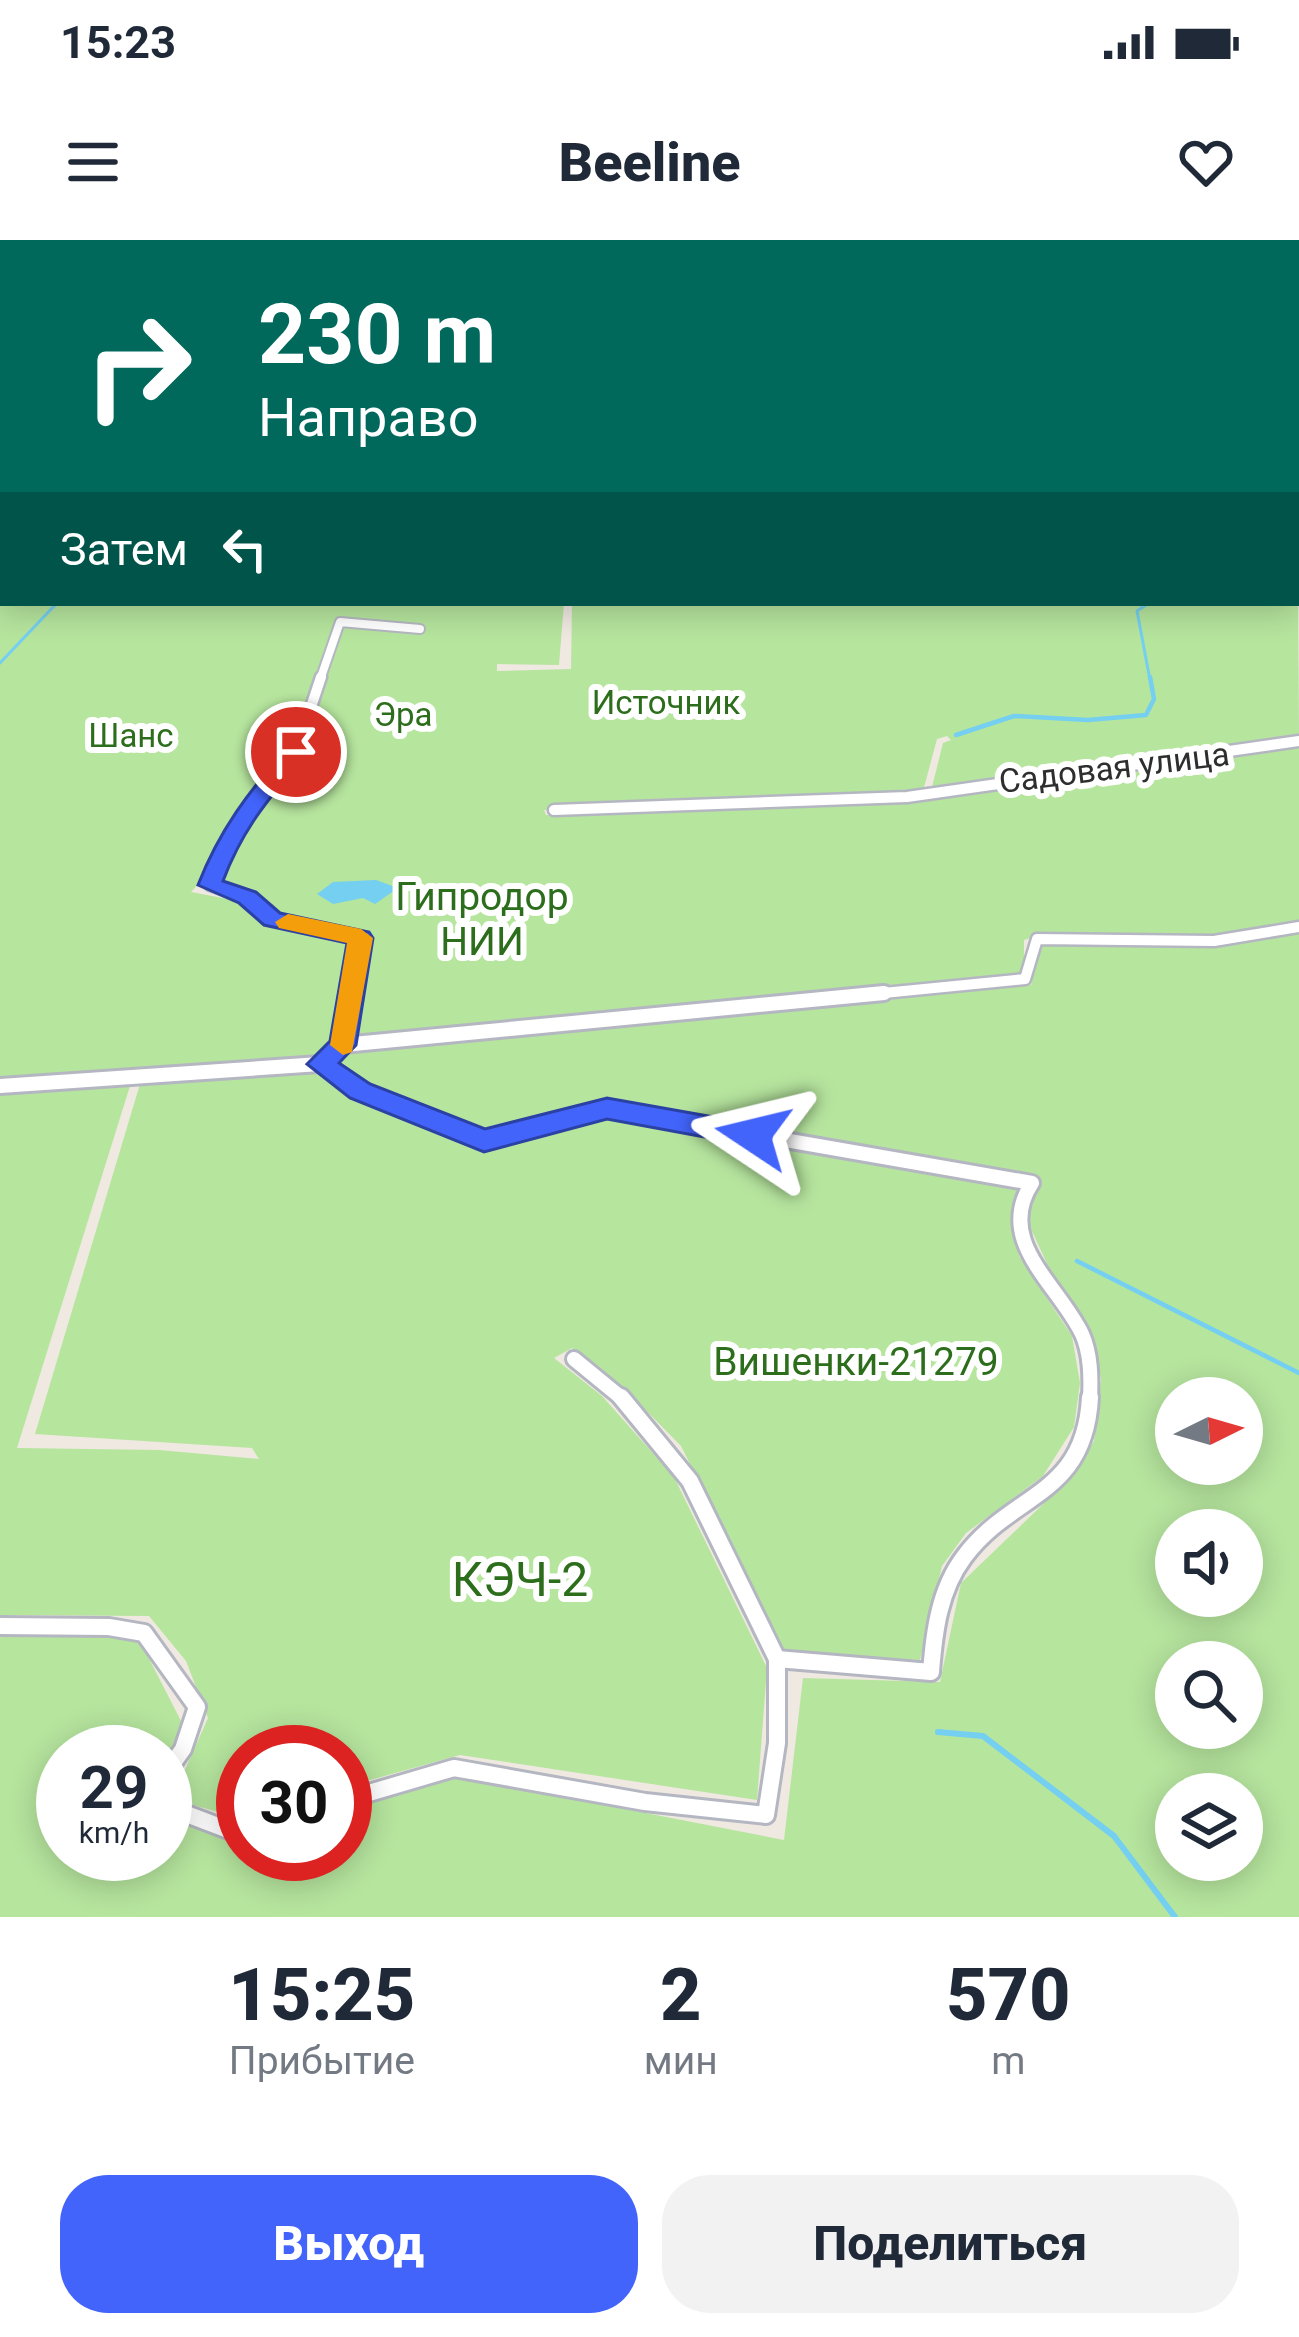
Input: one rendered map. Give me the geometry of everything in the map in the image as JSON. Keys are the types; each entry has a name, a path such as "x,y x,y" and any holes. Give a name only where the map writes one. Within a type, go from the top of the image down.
{"street":[{"path":"343,1045 361,938 272,919 247,898 210,885 227,840 260,791 296,752 340,622 420,629"},
{"name":"Садовая улица","path":"554,810 928,794 1299,741"},
{"path":"0,1086 320,1064 343,1045 500,1034 1024,980 1037,939 1214,940 1299,927"},
{"path":"320,1064 360,1091 484,1141 607,1109 1032,1183 1020,1214 1028,1256 1083,1336 1091,1384 1088,1436 1052,1484 974,1545 951,1579 934,1628 931,1672 777,1659"},
{"path":"372,1792 454,1768 645,1802 766,1815 777,1743 777,1659 690,1481 622,1398 574,1359"},
{"path":"0,1626 109,1627 144,1634 197,1707 183,1748 166,1773 168,1807 216,1826"}],"green space":[{"path":"0,606 564,606 559,665 497,664 497,671 571,669 572,606 1298,606 1299,738 932,787 943,743 951,740 947,736 937,739 923,791 544,810 546,815 865,804 1299,746 1299,922 1240,935 1041,935 1024,940 1024,971 1019,976 355,1040 366,934 272,912 263,899 241,893 221,880 236,833 296,759 342,626 423,628 336,619 287,756 223,832 202,880 191,892 244,902 262,924 355,940 336,1046 311,1062 0,1082"},
{"path":"1299,929 1299,1917 0,1917 0,1635 138,1637 182,1723 36,1725 36,1881 192,1881 192,1826 216,1837 216,1881 372,1881 372,1801 461,1777 784,1840 803,1678 940,1682 961,1583 1062,1486 1094,1441 1101,1379 1091,1332 1056,1283 1024,1214 1038,1186 606,1104 488,1135 367,1089 334,1062 358,1046 532,1036 1031,985 1041,945 1048,943 1247,939"},
{"path":"311,1071 478,1147 603,1115 1021,1184 1014,1208 1019,1256 1072,1336 1080,1383 1074,1427 1043,1476 966,1533 942,1566 920,1660 784,1652 681,1446 624,1388 572,1348 554,1358 602,1396 674,1477 767,1668 757,1800 460,1755 372,1779 372,1725 216,1725 216,1811 193,1805 192,1754 208,1718 186,1661 149,1616 0,1615 0,1093 130,1086 17,1448 159,1450 259,1459 252,1448 35,1434 140,1084"}],"water":[{"path":"376,880 398,888 375,904 363,898 333,904 317,894 333,882"}],"waterway":[{"path":"0,663 54,606"},
{"path":"1144,606 1137,611 1150,680"},
{"path":"956,735 1014,716 1088,720 1146,715 1154,699 1150,677"},
{"path":"1077,1261 1299,1373"},
{"path":"938,1732 983,1736 1114,1836 1175,1917"}],"slow traffic":[{"path":"288,922 361,938 343,1045"}],"route":[{"path":"296,752 260,791 227,840 210,885 247,898 272,919 361,938 343,1045 320,1064 360,1091 484,1141 607,1109 753,1135"}],"park label":[{"name":"Источник","path":"666,702"},
{"name":"Эра","path":"403,714"},
{"name":"Шанс","path":"131,735"},
{"name":"Гипродор НИИ","path":"482,918"},
{"name":"Вишенки-21279","path":"856,1361"},
{"name":"КЭЧ-2","path":"520,1579"}]}
